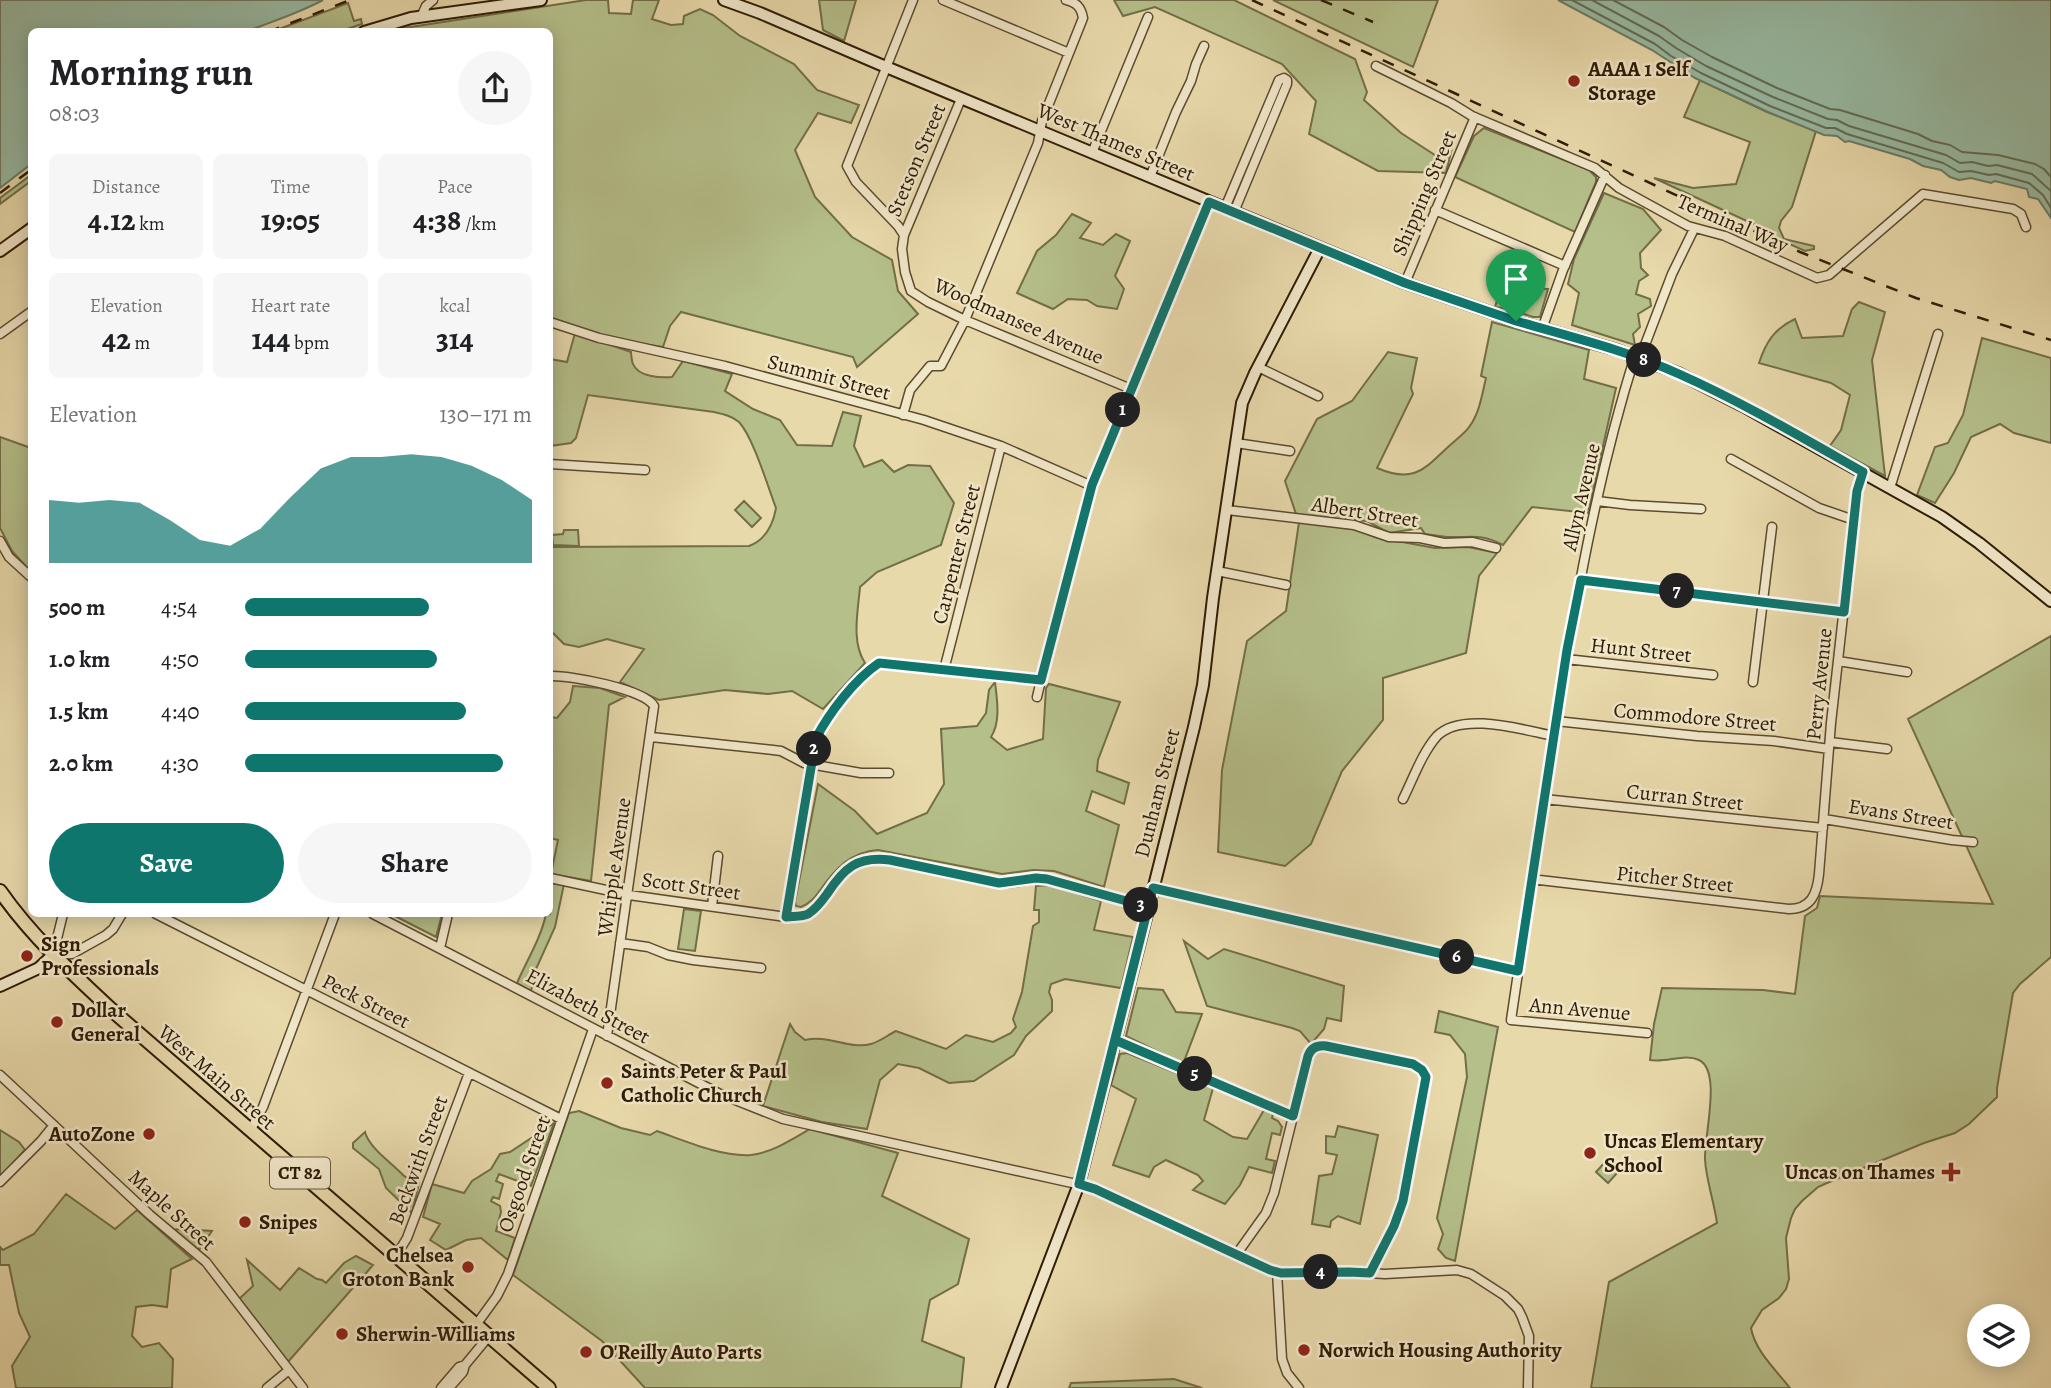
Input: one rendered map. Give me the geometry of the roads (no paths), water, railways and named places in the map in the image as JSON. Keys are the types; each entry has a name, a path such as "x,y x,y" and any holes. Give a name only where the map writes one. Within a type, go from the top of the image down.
{"main road":[{"path":"378,28 421,16 541,0"},
{"name":"West Thames Street","path":"724,0 1405,283 1481,310 1638,357 1678,373 1951,522 2051,601"},
{"path":"0,251 28,231"},
{"name":"Dunham Street","path":"1002,1388 1079,1184 1200,699 1242,403 1320,248"},
{"name":"West Main Street","path":"0,891 54,955 124,1021 549,1388"},
{"path":"0,986 39,968 54,955"}],"street":[{"path":"421,16 433,0"},
{"path":"904,235 856,182 847,166 914,0"},
{"path":"943,0 1069,53"},
{"path":"903,415 910,390 930,366 941,366 965,320 1038,143 1042,121 1083,18 1076,3 1066,0"},
{"path":"1092,153 1148,17"},
{"path":"1150,177 1204,46"},
{"name":"Terminal Way","path":"1376,66 1475,117 1595,168 1619,188 1694,229 1725,236 1821,278 1829,275 1923,194 2013,209 2021,214 2026,227"},
{"path":"1229,210 1279,80 1286,79"},
{"name":"Stetson Street","path":"904,235 961,99"},
{"name":"Shipping Street","path":"1405,283 1475,117"},
{"path":"1542,329 1565,266 1605,175"},
{"path":"1037,697 1092,486 1209,202"},
{"path":"1436,210 1565,266"},
{"name":"Allyn Avenue","path":"1511,1020 1566,659 1597,500 1638,357 1672,274 1694,229"},
{"name":"Woodmansee Avenue","path":"904,235 902,249 911,291 965,320 1131,390"},
{"path":"0,334 28,314"},
{"name":"Summit Street","path":"553,324 599,338 725,366 903,415 1001,446 1092,486"},
{"path":"1890,488 1938,334"},
{"path":"1258,367 1318,396"},
{"path":"1236,443 1290,452"},
{"name":"Carpenter Street","path":"944,670 1001,446"},
{"path":"1731,459 1819,508 1854,520"},
{"path":"553,464 645,470"},
{"name":"Perry Avenue","path":"1813,899 1818,882 1854,520 1858,486 1863,472"},
{"path":"1597,500 1701,509"},
{"name":"Albert Street","path":"1227,510 1354,525 1389,537 1472,542 1496,548"},
{"path":"1753,682 1772,527"},
{"path":"0,541 14,563 28,575"},
{"path":"1217,571 1286,585"},
{"path":"1581,580 1844,612"},
{"name":"Hunt Street","path":"1566,659 1713,675"},
{"path":"1838,662 1906,672"},
{"path":"1041,680 879,663 870,669 828,716 816,738 786,917 808,914 845,870 862,861 876,859 999,883 1047,879 1148,907"},
{"name":"Whipple Avenue","path":"553,676 611,685 653,704 607,1036"},
{"name":"Commodore Street","path":"1556,721 1697,736 1887,749"},
{"path":"1403,799 1430,746 1440,734 1450,728 1485,724 1554,736"},
{"path":"650,737 773,750 801,763 861,773 889,772"},
{"name":"Curran Street","path":"1544,799 1824,824"},
{"name":"Evans Street","path":"1824,824 1973,842"},
{"path":"712,906 718,856"},
{"name":"Scott Street","path":"553,879 627,895 786,917"},
{"name":"Pitcher Street","path":"1531,879 1789,909 1802,907 1813,899"},
{"path":"1153,888 1518,971"},
{"path":"61,917 54,955 72,954 106,935 120,917"},
{"name":"Peck Street","path":"162,917 561,1119"},
{"path":"250,1131 263,1107 334,917"},
{"name":"Elizabeth Street","path":"379,917 720,1094 775,1116 1079,1184 1277,1272"},
{"path":"440,948 447,917"},
{"path":"620,943 651,947 667,955 689,960 761,968"},
{"name":"Ann Avenue","path":"1511,1020 1647,1033"},
{"name":"Osgood Street","path":"476,1325 507,1277 593,1028"},
{"path":"1115,1040 1293,1116"},
{"path":"1236,1255 1272,1201 1308,1056 1311,1050 1318,1046 1326,1046 1413,1064 1423,1072 1426,1082 1400,1210 1370,1273"},
{"name":"Beckwith Street","path":"396,1256 407,1238 469,1073"},
{"name":"Maple Street","path":"0,1075 150,1215 206,1262 303,1388"},
{"path":"0,1182 54,1125"},
{"path":"1299,1388 1287,1373 1282,1359 1277,1272 1462,1271 1473,1275 1499,1292 1518,1309 1529,1336 1528,1388"},
{"path":"441,1388 451,1383 459,1367 465,1365 489,1336"},
{"path":"267,1388 289,1370"}],"water":[{"path":"0,0 323,0 256,28 28,28 28,166 0,188"},
{"path":"1558,0 2051,0 2051,218 2038,199 2029,197 2027,189 1995,181 1991,183 1971,178 1959,180 1941,170 1845,142 1837,136 1824,135 1768,112 1695,78 1652,50"}],"railway":[{"path":"278,28 350,0"},
{"path":"1252,0 1800,252 1916,298 2051,340"},
{"path":"1321,0 1373,22"},
{"path":"0,193 28,172"}],"place":[{"name":"AAAA 1 Self Storage","path":"1574,81"},
{"name":"Sign Professionals","path":"27,956"},
{"name":"Dollar General","path":"57,1022"},
{"name":"Saints Peter & Paul Catholic Church","path":"607,1083"},
{"name":"AutoZone","path":"149,1134"},
{"name":"Uncas Elementary School","path":"1590,1153"},
{"name":"Uncas on Thames","path":"1951,1172"},
{"name":"Snipes","path":"245,1222"},
{"name":"Chelsea Groton Bank","path":"468,1267"},
{"name":"Sherwin-Williams","path":"342,1334"},
{"name":"Norwich Housing Authority","path":"1304,1350"},
{"name":"O'Reilly Auto Parts","path":"586,1352"}]}
